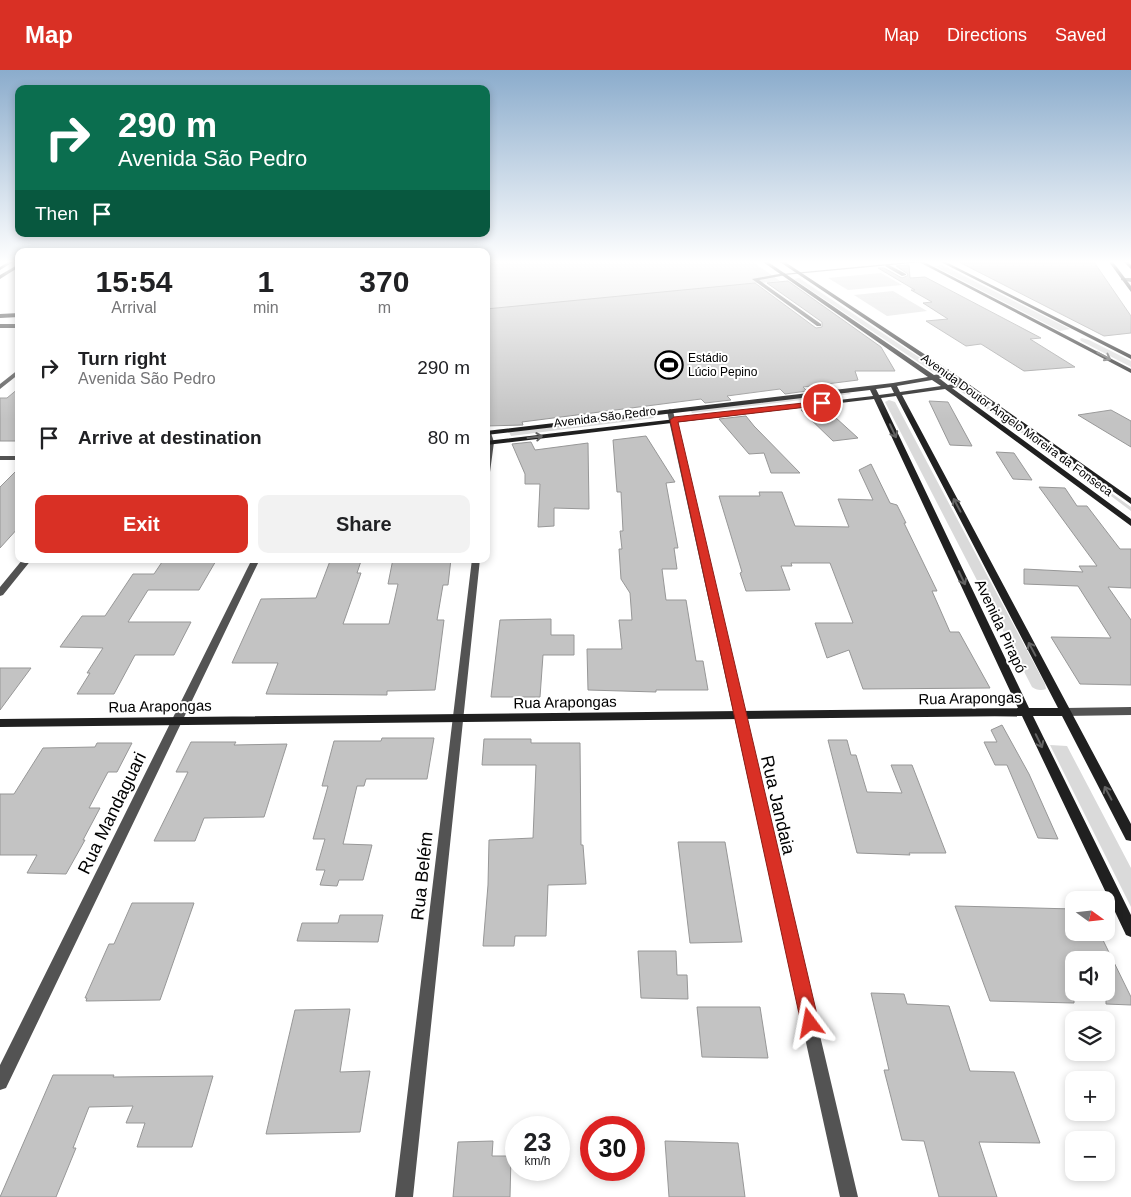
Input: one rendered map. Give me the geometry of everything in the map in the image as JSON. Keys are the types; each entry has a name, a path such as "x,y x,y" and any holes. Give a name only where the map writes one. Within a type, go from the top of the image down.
{"street":[{"path":"0,316 15,315"},
{"path":"804,315 819,325"},
{"name":"Avenida Doutor Ângelo Moreira da Fonseca","path":"843,315 947,386 1131,523"},
{"name":"Avenida Doutor Ângelo Moreira da Fonseca","path":"861,315 951,374 1131,502"},
{"path":"1024,315 1131,370"},
{"path":"1048,315 1131,357"},
{"path":"0,326 15,326"},
{"path":"1066,336 1085,333"},
{"path":"0,387 15,374"},
{"name":"Avenida São Pedro","path":"490,442 672,415 875,392 893,385 951,374"},
{"name":"Avenida São Pedro","path":"490,433 672,415 875,392 900,394 965,384"},
{"name":"Avenida Pirapó","path":"893,385 900,394 1131,836"},
{"name":"Avenida Pirapó","path":"875,392 1025,712 1131,930"},
{"name":"Rua Jandaia","path":"672,415 849,1197"},
{"path":"0,458 15,458"},
{"path":"0,592 25,563"},
{"name":"Rua Mandaguari","path":"0,1082 254,563"},
{"name":"Rua Belém","path":"404,1197 476,563"},
{"name":"Rua Arapongas","path":"0,723 1131,711"}],"shaded area":[{"path":"847,315 854,315 940,371 933,372"},
{"path":"1028,315 1041,315 1070,329 1060,331"},
{"path":"1082,338 1131,361 1131,367 1081,341 1080,339"},
{"path":"956,388 963,388 1131,507 1131,511 1079,472"},
{"path":"847,391 851,394 692,413 690,410"},
{"path":"889,400 895,402 1046,689 1039,690 1032,687 885,402"},
{"path":"652,414 654,418 511,436 509,432"},
{"path":"1050,745 1067,746 1131,868 1131,907"}],"building":[{"name":"Estádio Lúcio Pepino","path":"490,315 798,315 816,328 822,327 822,322 812,315 835,315 881,347 895,371 855,371 858,380 803,387 807,391 785,394 780,389 727,396 731,400 705,403 701,399 522,422 523,425 490,426"},
{"path":"941,315 996,315 1041,338 1030,339 1075,367 1024,371 981,344 966,346 926,321 948,319"},
{"path":"1062,315 1130,315 1131,333 1104,336"},
{"path":"15,391 15,441 0,441 0,398 7,398"},
{"path":"929,401 948,402 972,446 950,445"},
{"path":"824,407 858,438 833,441 801,410"},
{"path":"1111,410 1131,421 1131,447 1078,415"},
{"path":"746,416 800,473 771,473 764,453 749,454 719,419"},
{"path":"646,436 675,482 666,483 678,548 674,548 677,569 662,569 666,600 686,600 696,661 703,661 708,690 656,690 656,692 588,690 587,649 622,649 619,620 632,620 630,593 621,579 619,549 622,549 620,531 623,531 621,492 617,492 613,440"},
{"path":"531,442 535,450 588,443 589,509 554,508 554,526 538,527 540,484 525,484 525,474 512,444"},
{"path":"996,452 1014,453 1032,480 1013,479"},
{"path":"871,464 890,503 897,505 906,523 904,523 937,591 932,591 950,632 959,632 990,688 863,689 849,650 827,658 815,623 853,623 830,563 791,563 792,566 781,566 790,590 746,591 719,496 760,496 759,492 782,492 795,526 849,527 838,499 873,500 859,470"},
{"path":"15,472 15,531 0,548 0,487"},
{"path":"1039,487 1065,488 1077,506 1087,506 1120,549 1131,549 1131,588 1108,587 1131,620 1131,685 1080,684 1051,637 1111,638 1078,586 1024,584 1024,569 1083,572 1079,566 1097,566"},
{"path":"161,563 215,563 199,590 148,590 128,622 191,622 174,655 135,655 114,694 77,694 90,673 87,673 103,648 60,647 82,616 105,616 133,574 154,574"},
{"path":"329,563 360,563 357,573 361,573 343,624 389,624 398,584 388,584 392,563 451,563 448,585 443,585 437,620 444,620 435,690 387,691 387,695 266,694 278,663 232,663 261,599 316,598"},
{"path":"551,619 551,635 574,635 574,655 543,655 540,697 491,697 500,620"},
{"path":"0,668 31,668 0,710"},
{"path":"1002,725 1029,774 1058,839 1038,838 1007,765 995,765 984,742 997,742 991,730"},
{"path":"382,738 434,738 427,779 366,779 364,786 357,786 343,844 372,845 363,880 339,880 337,886 320,885 325,870 316,870 325,839 313,839 328,786 322,786 334,741 381,741"},
{"path":"484,739 531,739 531,743 580,743 581,845 583,845 586,884 548,885 546,936 515,936 514,946 483,946 488,885 489,840 533,838 536,765 482,765"},
{"path":"828,740 847,740 851,755 856,755 867,792 902,793 891,765 912,765 946,853 909,853 910,855 857,853"},
{"path":"191,742 236,742 234,745 287,744 264,817 204,818 195,841 154,841 188,772 176,772"},
{"path":"97,743 132,743 117,772 108,772 89,808 100,808 66,874 27,873 37,855 0,855 0,794 14,794 43,748 95,747"},
{"path":"678,842 725,842 742,942 690,943"},
{"path":"132,903 194,903 160,1000 86,1001 87,998 85,998 109,944 114,944"},
{"path":"955,906 1065,909 1065,941 1103,941 1108,951 1065,951 1065,1001 1074,1001 1074,1003 990,1001"},
{"path":"340,915 383,915 378,942 297,941 302,923 338,923"},
{"path":"638,951 676,951 677,975 687,975 688,999 641,998"},
{"path":"1115,964 1131,997 1131,1005 1106,1004 1106,1001 1115,1001"},
{"path":"871,993 904,994 907,1004 949,1006 970,1071 1014,1072 1040,1143 979,1142 997,1197 939,1197 924,1141 902,1140 884,1070 889,1070"},
{"path":"697,1007 760,1007 768,1058 702,1057"},
{"path":"350,1009 340,1072 370,1071 360,1132 266,1134 295,1010"},
{"path":"53,1075 114,1075 113,1077 213,1076 192,1147 137,1147 145,1123 126,1123 133,1106 89,1107 73,1148 76,1148 56,1197 0,1197"},
{"path":"493,1141 492,1156 505,1156 505,1181 510,1181 510,1197 453,1197 458,1142"},
{"path":"665,1141 738,1143 745,1197 669,1197"}],"place":[{"name":"Estádio Lúcio Pepino","path":"669,365"}],"route":[{"path":"810,1023 674,420 822,403"}]}
